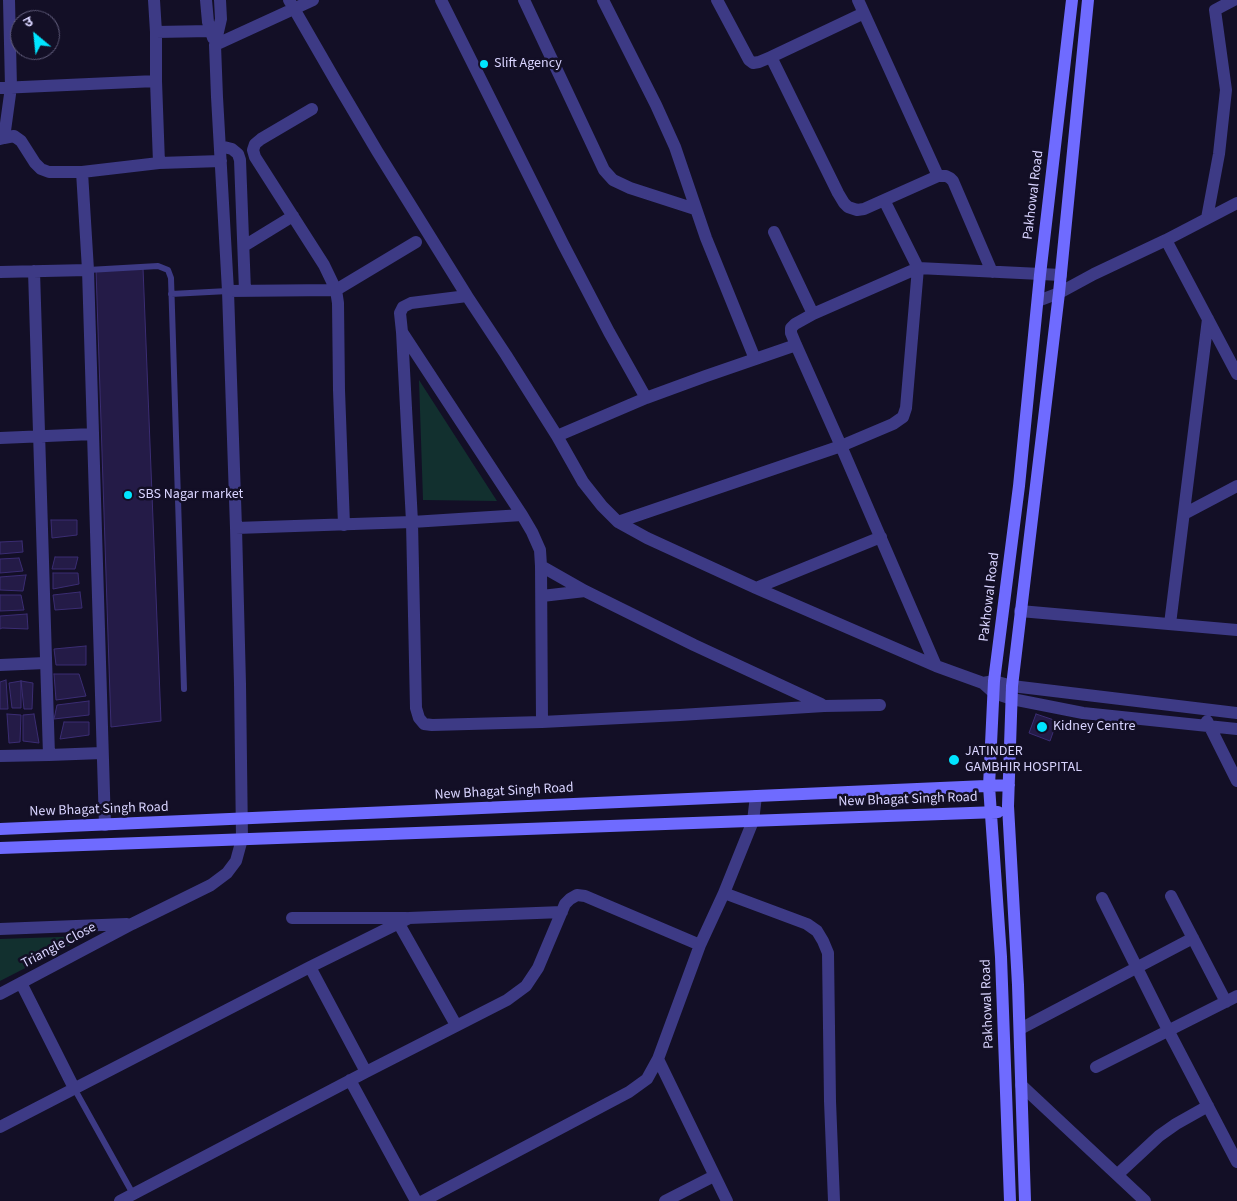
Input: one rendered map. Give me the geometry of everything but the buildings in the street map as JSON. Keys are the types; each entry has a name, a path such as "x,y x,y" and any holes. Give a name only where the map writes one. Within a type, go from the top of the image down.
{"street":[{"path":"9,0 5,16 6,87 2,139 14,136 21,141 41,169 49,172 82,172 159,164 221,161"},
{"path":"154,0 159,164"},
{"path":"206,0 208,22 215,45"},
{"path":"215,45 221,19 220,0"},
{"path":"215,45 291,4 313,0"},
{"path":"441,0 563,244 646,398"},
{"path":"524,0 604,170 613,180 630,188 695,208"},
{"path":"603,0 667,130 686,178 706,238 755,359"},
{"path":"717,0 749,60 753,63 759,62 864,13"},
{"path":"858,0 938,176"},
{"name":"Pakhowal Road","path":"1010,1201 1001,957 990,812 990,686 1019,486 1040,275 1072,0"},
{"path":"1025,1201 1020,1029 1008,812 1012,693 1020,611 1061,275 1088,0"},
{"path":"1207,218 1232,88 1214,10 1234,0"},
{"path":"291,4 377,151 557,436 583,482 602,506 618,522 647,538 756,588 936,666 990,686 1083,713 1237,729"},
{"path":"156,32 211,31"},
{"name":"Triangle Close","path":"0,994 132,924 211,885 227,874 236,860 242,839 240,684 228,291 215,45"},
{"path":"770,57 838,193 848,207 857,210 938,176 946,176 953,181 992,272"},
{"path":"6,87 156,81"},
{"path":"312,109 261,139 255,144 253,150 255,157 324,265 336,290 338,303 344,525"},
{"path":"220,146 238,154 240,160 245,291"},
{"path":"82,172 88,270 102,753 107,844"},
{"path":"618,522 841,446 893,424 903,417 906,408 918,268 884,200"},
{"path":"1038,300 1059,293 1237,203"},
{"path":"244,246 293,216"},
{"path":"774,232 814,314"},
{"path":"1166,240 1237,374"},
{"path":"228,291 336,290 416,242"},
{"path":"936,666 796,345 791,328 814,314 918,268 1061,275"},
{"path":"0,272 88,270"},
{"path":"34,271 49,755"},
{"path":"467,296 411,303 404,307 400,313 412,522 416,708 419,718 424,724 542,722 824,706 880,705"},
{"path":"1170,624 1208,320"},
{"path":"402,332 522,515 540,550 542,566 542,722"},
{"path":"557,436 646,398 796,345"},
{"path":"0,438 93,434"},
{"path":"1184,514 1237,486"},
{"path":"236,528 412,522 522,515"},
{"path":"756,588 881,537"},
{"path":"542,566 585,591 824,706"},
{"path":"542,596 585,591"},
{"path":"1020,611 1237,630"},
{"path":"0,665 45,663"},
{"path":"1012,693 1237,713"},
{"path":"1201,710 1237,781"},
{"path":"0,756 102,753"},
{"name":"New Bhagat Singh Road","path":"0,829 1009,785"},
{"path":"423,1201 629,1092 647,1079 658,1060 700,945 724,893 753,821 756,796"},
{"name":"New Bhagat Singh Road","path":"0,848 1008,812"},
{"path":"724,893 807,924 817,931 824,941 828,953 834,1201"},
{"path":"120,1201 507,1000 526,986 538,968 565,904 577,895 585,896 700,945"},
{"path":"1096,1067 1231,999 1193,938 1171,896"},
{"path":"1102,898 1237,1162"},
{"path":"292,918 404,921 562,912"},
{"path":"0,1127 310,967 404,921"},
{"path":"404,921 456,1025"},
{"name":"Triangle Close","path":"0,929 132,924"},
{"path":"1020,1029 1193,938"},
{"path":"310,967 366,1072"},
{"path":"21,982 74,1088"},
{"path":"658,1060 727,1201"},
{"path":"350,1080 416,1201"},
{"path":"1021,1085 1145,1201"},
{"path":"1117,1175 1159,1136 1208,1106"},
{"path":"665,1201 714,1176"}],"lane":[{"path":"88,270 158,266 168,270 171,278 184,689"},
{"path":"172,294 228,291"},
{"path":"74,1088 133,1194"}],"green space":[{"path":"419,380 497,501 423,500"},
{"path":"88,936 0,981 0,939"}],"place":[{"name":"Slift Agency","path":"484,64"},
{"name":"SBS Nagar market","path":"128,495"},
{"name":"Kidney Centre","path":"1042,727"},
{"name":"JATINDER GAMBHIR HOSPITAL","path":"954,760"}]}
